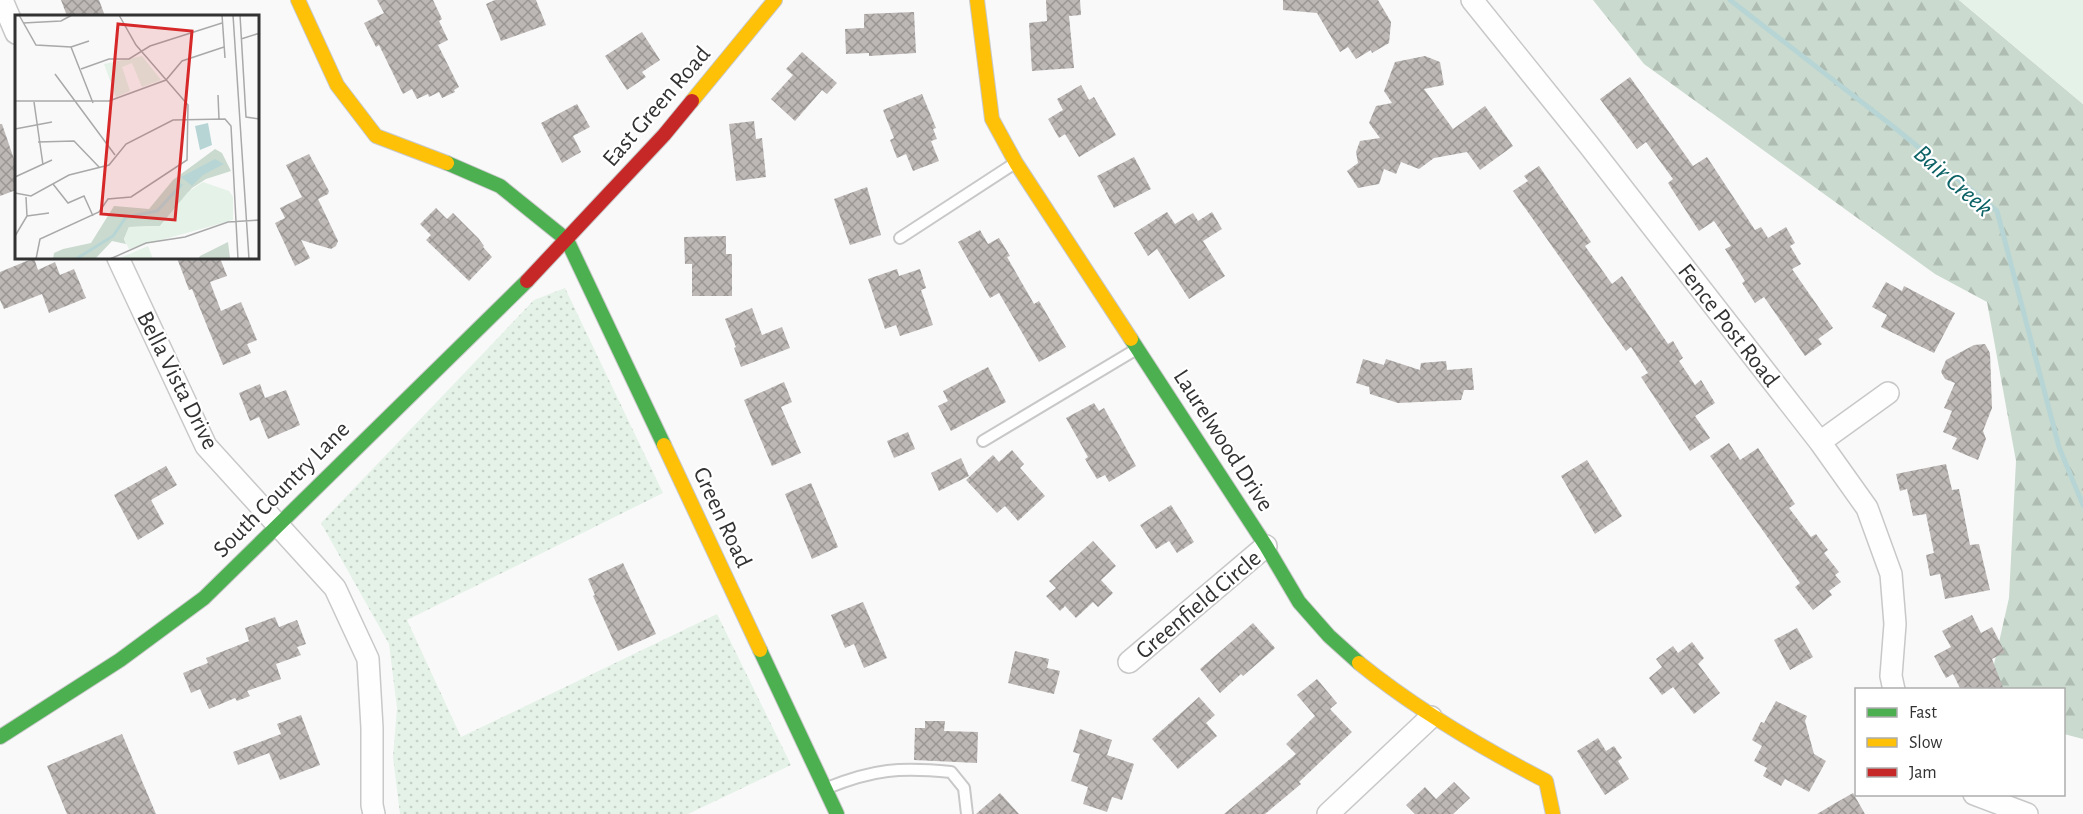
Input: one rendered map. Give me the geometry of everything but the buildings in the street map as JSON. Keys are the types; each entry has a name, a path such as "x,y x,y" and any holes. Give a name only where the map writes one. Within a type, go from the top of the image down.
{"street":[{"path":"2,0 15,31"},
{"path":"298,0 337,85 376,136 437,158 500,186 567,240"},
{"name":"East Green Road","path":"567,240 664,135 775,0"},
{"name":"Laurelwood Drive","path":"976,0 992,119 1016,163 1266,546 1302,607 1338,645 1431,717 1546,781 1552,813"},
{"name":"Fence Post Road","path":"1472,0 1588,144 1820,442 1867,508 1891,574 1894,624 1891,676 1894,688"},
{"name":"South Country Lane","path":"0,737 120,660 204,598 567,240"},
{"name":"Green Road","path":"567,240 837,814"},
{"name":"Bella Vista Drive","path":"119,260 206,446 335,588 368,659 374,814"},
{"path":"1820,442 1888,393"},
{"name":"Greenfield Circle","path":"1129,662 1266,546"},
{"path":"1328,814 1431,717"},
{"path":"1977,796 2027,814"}],"lane":[{"path":"900,238 1016,163"},
{"path":"983,441 1138,349"},
{"path":"825,788 876,771 917,768 951,772 964,788 968,814"}],"shaded area":[{"path":"1959,0 2083,0 2083,104"},
{"path":"565,288 663,493 407,620 461,737 717,614 791,765 688,814 400,814 393,757 397,708 389,644 321,523 534,300"}],"green space":[{"path":"1593,0 1959,0 2083,104 2083,739 2065,734 2065,688 1995,688 1990,682 2009,598 2016,461 1987,302 1935,274 1644,64"}],"waterway":[{"name":"Bair Creek","path":"1730,0 1890,124 1997,211 2059,447 2083,505"}],"traffic: fast":[{"path":"447,163 500,186 567,240 664,445"},
{"path":"0,737 120,660 204,598 527,281"},
{"path":"1131,339 1266,546 1299,602 1329,636 1359,663"},
{"path":"760,650 837,814"}],"traffic: slow":[{"path":"298,0 337,85 376,136 447,163"},
{"path":"692,101 775,0"},
{"path":"977,0 992,119 1016,163 1131,339"},
{"path":"664,445 760,650"},
{"path":"1359,663 1450,727 1546,781 1553,814"}],"traffic: jam":[{"path":"527,281 664,135 692,101"}]}
